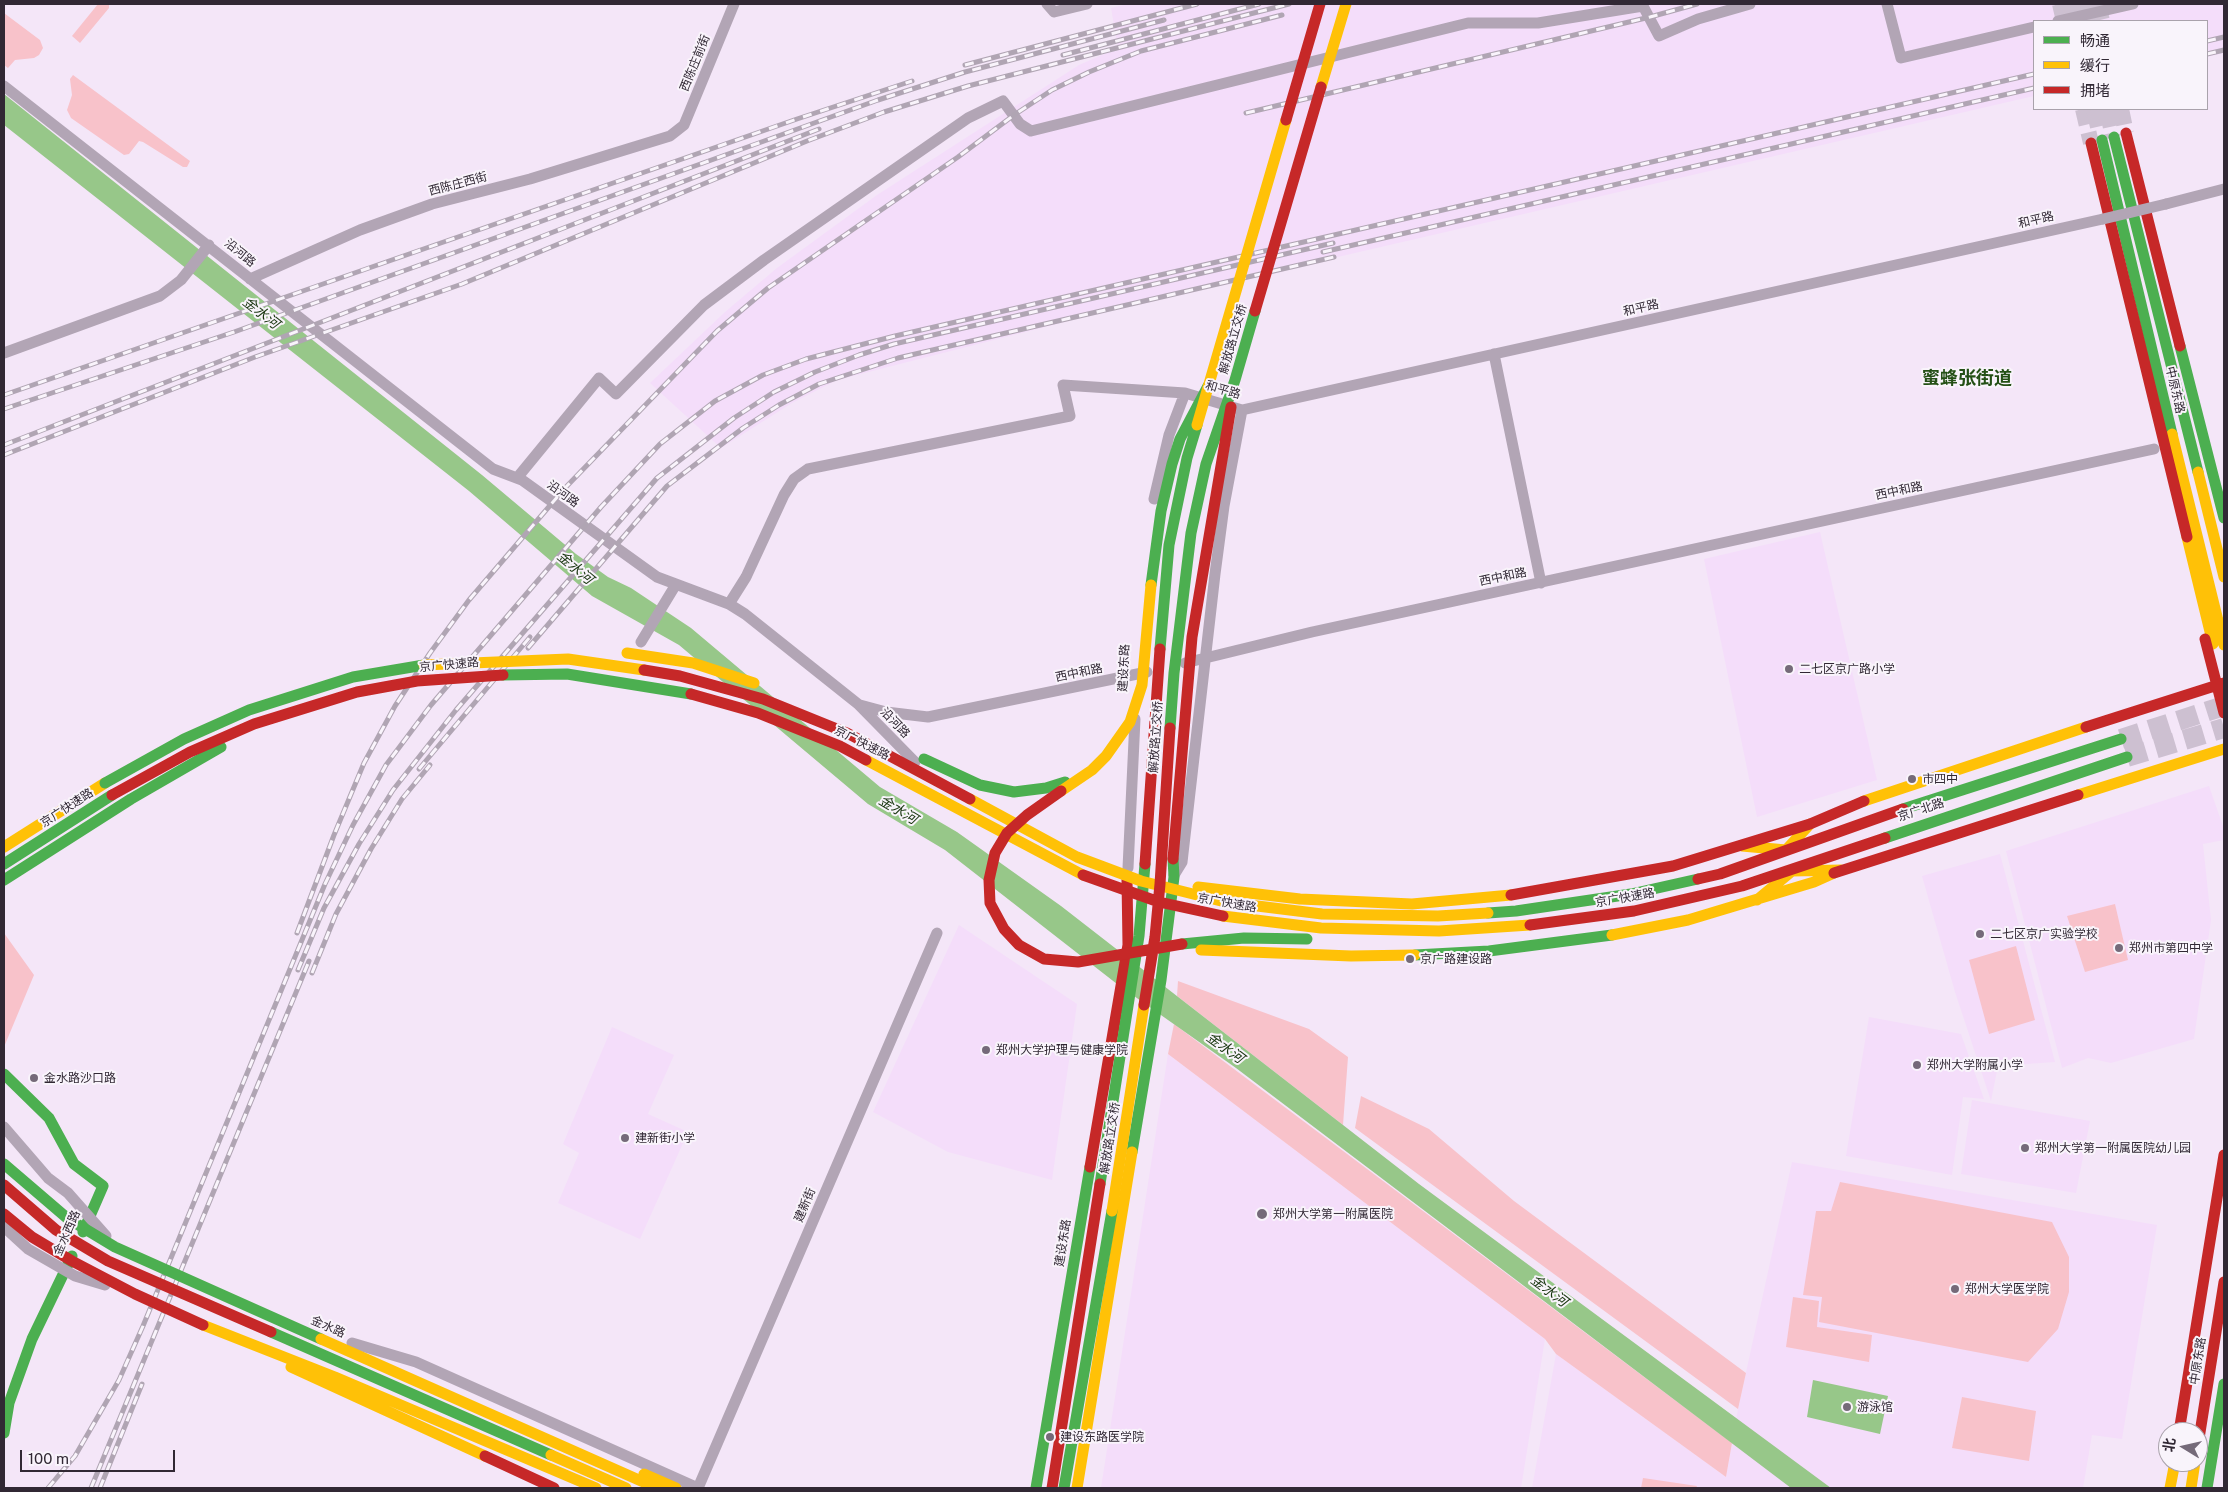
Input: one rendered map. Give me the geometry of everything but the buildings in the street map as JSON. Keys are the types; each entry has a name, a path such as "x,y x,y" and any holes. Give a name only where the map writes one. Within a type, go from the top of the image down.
{"main road":[{"name":"解放路立交桥","path":"1052,1488 1131,947 1145,868 1165,573 1187,458 1320,4"},
{"name":"解放路立交桥","path":"1064,1488 1116,1190 1155,936 1174,673 1191,534 1206,464 1235,380 1346,4"},
{"path":"2126,133 2224,518"},
{"name":"中原东路","path":"2114,137 2224,577"},
{"name":"中原东路","path":"2097,142 2210,595 2214,643"},
{"path":"2101,220 2154,449 2214,643 2224,713"},
{"path":"1076,1488 1161,980 1173,880 1173,858 1192,637 1217,501 1235,380"},
{"path":"1208,386 1180,439 1161,511 1152,570 1145,661 1138,701 1122,736 1092,770 1027,814 1001,841 992,861 989,880 990,903 995,916 1004,929 1020,945 1044,959 1078,962 1182,944 1244,938 1383,941 1485,938 1515,934 1547,923"},
{"path":"2214,643 2224,651"},
{"path":"536,659 560,649 600,651"},
{"path":"618,652 694,663 768,688"},
{"name":"京广快速路","path":"4,847 141,762 211,726 281,698 353,678 392,670 488,661 568,659 642,668 734,689 763,699 847,733 1078,857 1140,881 1195,896 1284,910 1359,916 1469,915 1622,896 1720,874"},
{"name":"京广快速路","path":"4,864 148,775 217,740 289,711 357,692 417,681 508,674 567,674 640,683 730,704 812,734 858,756 1050,860 1114,887 1159,902 1253,922 1330,929 1439,931 1518,927 1634,911 1724,890"},
{"path":"1128,868 1173,880 1300,899 1412,904 1500,896 1586,883 1673,866 1742,846 1810,824 1863,801 1965,766 2220,684"},
{"path":"4,880 156,785 289,711"},
{"path":"826,712 865,729 946,771 980,785 1005,791 1014,792 1046,788 1092,770"},
{"name":"京广北路","path":"1720,874 1786,850 2121,739"},
{"path":"1131,947 1351,956 1489,951 1625,932 1688,920 1757,900 1814,882 1841,870 2224,749"},
{"name":"京广北路","path":"1724,890 2127,757"},
{"path":"1742,846 1786,850 1810,824"},
{"name":"建设东路","path":"1036,1488 1118,1002 1131,947 1126,886 1128,868"},
{"path":"1757,900 1792,871 1841,870"},
{"name":"金水西路","path":"4,1074 49,1118 74,1164 103,1186 54,1296 32,1339 9,1403 4,1433"},
{"path":"2181,1422 2224,1154"},
{"name":"金水路","path":"4,1164 67,1218 115,1247 324,1341 667,1487"},
{"path":"4,1185 56,1230 108,1261 626,1488"},
{"path":"4,1214 32,1237 135,1294 554,1488"},
{"name":"中原东路","path":"2202,1422 2224,1282"},
{"path":"203,1325 335,1377 596,1488"},
{"path":"324,1341 352,1343 667,1487"},
{"path":"2207,1488 2224,1384"},
{"path":"2170,1488 2172,1472"},
{"path":"2191,1488 2193,1472"}],"street":[{"name":"西陈庄前街","path":"678,131 684,126 734,4"},
{"path":"1047,4 1054,12 1087,4"},
{"path":"517,478 599,378 616,394 704,305 764,260 968,118 1003,101 1020,124 1031,131 1468,23 1538,23 1643,6 1659,36 1698,19 1750,4"},
{"path":"1887,4 1901,58 2033,27"},
{"path":"2062,20 2134,4"},
{"name":"沿河路","path":"4,86 207,248 250,279 493,469 517,478 630,560 675,586 729,604 745,614 858,704 905,753 966,806 1037,845 1126,886"},
{"name":"西陈庄西街","path":"250,279 360,230 432,204 530,179 670,136 678,131"},
{"name":"和平路","path":"729,604 746,577 784,494 794,479 808,469 1070,416 1063,385 1185,393 1242,410 2101,220 2224,190"},
{"path":"4,353 160,296 181,280 207,248"},
{"path":"1494,354 1541,583"},
{"name":"建设东路","path":"1128,868 1141,606 1155,496 1169,435 1185,393"},
{"path":"1173,880 1182,862 1204,658 1224,506 1242,410"},
{"name":"西中和路","path":"858,704 886,712 928,718 1138,674 1322,630 2154,449"},
{"path":"641,642 675,586"},
{"name":"建新街","path":"698,1488 937,933"},
{"path":"4,1127 48,1178 68,1193 115,1247"},
{"path":"4,1228 28,1249 75,1276 135,1294"},
{"path":"352,1343 416,1362 698,1488"}],"shaded area":[{"path":"98,4 109,4 109,8 80,43 72,36"},
{"path":"1127,4 2224,4 2224,53 2208,57 2208,20 2033,20 2033,96 1143,302 837,380 792,403 721,448 650,383 725,312 777,268 877,195 1079,65 1118,48 1111,8"},
{"path":"4,13 40,40 43,48 39,55 34,58 15,60 8,68 4,65"},
{"path":"73,75 190,161 187,167 183,167 139,141 129,154 124,155 71,118 67,110 72,95 70,79"},
{"name":"二七区京广路小学","path":"1820,532 1877,780 1757,817 1704,559"},
{"name":"郑州市第四中学","path":"2209,786 2224,829 2224,840 2203,844 2211,920 2194,1039 2111,1063 2088,1058 2062,1068 2006,851"},
{"name":"二七区京广实验学校","path":"2000,854 2055,1062 1998,1066 1991,1101 1955,992 1922,876"},
{"path":"2115,904 2128,960 2085,972 2067,916"},
{"name":"郑州大学护理与健康学院","path":"959,925 1077,1004 1052,1180 948,1152 873,1112"},
{"path":"4,933 34,975 4,1047"},
{"path":"2016,946 2035,1020 1989,1034 1969,960"},
{"path":"1178,981 1309,1029 1348,1057 1343,1125 1177,996"},
{"name":"郑州大学附属小学","path":"1869,1017 1961,1034 1984,1099 1963,1097 1952,1175 1846,1156"},
{"path":"1174,1024 1732,1443 1726,1477 1556,1354 1545,1339 1168,1054"},
{"name":"建新街小学","path":"612,1027 674,1055 648,1114 688,1132 640,1239 558,1203 579,1153 563,1144"},
{"name":"郑州大学第一附属医院","path":"1168,1054 1545,1339 1521,1488 1101,1488"},
{"path":"1361,1096 1429,1129 1514,1201 1746,1373 1738,1409 1355,1128"},
{"name":"郑州大学第一附属医院幼儿园","path":"1972,1100 2090,1121 2076,1193 1961,1174"},
{"name":"郑州大学医学院","path":"1792,1162 2157,1225 2122,1439 2092,1435 2083,1488 1532,1488 1556,1354 1726,1477 1738,1409"},
{"path":"1840,1182 2052,1222 2069,1257 2069,1292 2058,1329 2028,1362 1819,1322 1822,1297 1803,1295 1816,1211 1831,1211"},
{"path":"1793,1297 1819,1301 1817,1327 1872,1335 1869,1362 1786,1347"},
{"path":"1962,1397 2036,1411 2029,1461 1952,1448"},
{"path":"1643,1478 1697,1486 1696,1488 1641,1488"}],"water":[{"name":"金水河","path":"4,94 482,475 576,554 608,577 631,588 691,628 880,787 957,832 1061,906 1419,1184 1831,1488 1791,1488 1236,1068 1117,984 945,850 868,804 679,645 592,596 469,491 4,125"},
{"name":"游泳馆","path":"1813,1380 1888,1396 1880,1434 1807,1417"}],"tunnel":[{"path":"2060,4 2064,20"},
{"path":"2072,4 2076,20"},
{"path":"2085,4 2089,20"},
{"path":"2098,4 2102,20"},
{"path":"2083,110 2091,143"},
{"path":"2095,110 2102,140"},
{"path":"2108,110 2114,137"},
{"path":"2121,110 2126,133"},
{"path":"2121,739 2224,706"},
{"path":"2127,757 2224,728"}],"railway":[{"path":"965,65 1197,4"},
{"path":"1063,55 1259,4"},
{"path":"4,455 255,357 462,284 807,141 884,112 968,86 1289,4"},
{"path":"1246,113 1650,17 1697,4"},
{"path":"297,933 334,835 364,763 395,706 430,653 469,600 565,488 717,331 768,288 1052,90 1089,72 1141,51 1282,15"},
{"path":"4,409 234,332 878,100 965,72 1164,20"},
{"path":"2208,41 2224,37"},
{"path":"2208,54 2224,50"},
{"path":"48,1488 75,1456 119,1380 325,884 353,825 386,765 431,705 601,507 660,444 715,401 763,375 806,359 895,336 2033,74"},
{"path":"4,395 797,119 912,81"},
{"path":"1323,252 2033,88"},
{"path":"4,445 819,129"},
{"path":"298,970 324,908 359,844 393,790 456,710 657,478 734,418 774,392 815,372 894,344 1333,243"},
{"path":"528,648 667,486 743,428 779,405 819,384 898,358 1334,257"},
{"path":"419,769 530,637"},
{"path":"312,973 336,914 371,849 402,799 430,765"},
{"path":"91,1488 309,961"},
{"path":"100,1488 142,1384"}],"traffic: fast":[{"path":"2114,137 2198,472"},
{"path":"2102,140 2172,434"},
{"path":"1170,728 1174,673 1191,533 1206,464 1235,380 1255,311"},
{"path":"2180,346 2224,518"},
{"path":"1151,585 1161,511 1172,464 1180,439 1208,386"},
{"path":"1160,649 1169,545 1187,458 1197,425"},
{"path":"105,783 184,739 249,710 353,677 424,665"},
{"path":"503,675 567,674 691,694"},
{"path":"1903,809 2121,739"},
{"path":"4,880 131,799 221,747"},
{"path":"1885,838 2127,757"},
{"path":"924,759 980,785 1014,792 1046,788 1065,782"},
{"path":"4,864 112,795"},
{"path":"1132,1152 1161,980 1174,877 1173,859"},
{"path":"1100,1184 1139,936 1145,864"},
{"path":"1488,913 1516,911 1631,894 1698,879"},
{"path":"1415,955 1489,951 1612,935"},
{"path":"1182,944 1244,938 1307,939"},
{"path":"4,1074 49,1118 74,1164 103,1186 83,1232"},
{"path":"4,1164 67,1218 115,1247 321,1339"},
{"path":"1036,1488 1090,1167"},
{"path":"1064,1488 1112,1211"},
{"path":"4,1433 9,1403 32,1339 72,1256"},
{"path":"271,1332 551,1455"},
{"path":"2207,1488 2224,1384"}],"traffic: slow":[{"path":"1321,87 1346,4"},
{"path":"1197,425 1286,120"},
{"path":"2172,434 2224,645"},
{"path":"2198,472 2224,577"},
{"path":"2187,537 2213,644"},
{"path":"1061,791 1092,770 1106,756 1130,722 1142,685 1151,585"},
{"path":"627,653 693,663 754,683"},
{"path":"424,665 568,659 644,670"},
{"path":"1864,801 2086,727"},
{"path":"2078,795 2224,749"},
{"path":"866,760 1083,875"},
{"path":"4,847 105,783"},
{"path":"970,799 1077,857 1141,881 1225,902"},
{"path":"1742,846 1786,850 1810,824"},
{"path":"1757,900 1792,871 1841,870"},
{"path":"1612,935 1688,920 1814,882 1834,873"},
{"path":"1198,887 1300,899 1412,904 1511,895"},
{"path":"1225,902 1322,914 1438,916 1488,913"},
{"path":"1223,916 1321,928 1439,931 1530,925"},
{"path":"1201,950 1351,956 1415,955"},
{"path":"1112,1211 1144,1005"},
{"path":"1077,1488 1132,1152"},
{"path":"203,1325 335,1377 596,1488"},
{"path":"321,1339 657,1488"},
{"path":"291,1367 485,1456"},
{"path":"551,1455 626,1488"},
{"path":"2170,1488 2173,1472"},
{"path":"2191,1488 2193,1472"},
{"path":"644,1474 676,1488"}],"traffic: jam":[{"path":"1286,120 1320,4"},
{"path":"1255,311 1321,87"},
{"path":"2126,133 2180,346"},
{"path":"2091,143 2187,537"},
{"path":"1173,859 1192,637 1231,407"},
{"path":"2205,639 2224,713"},
{"path":"1145,864 1160,649"},
{"path":"644,670 680,676 763,699 847,733 970,799"},
{"path":"112,795 190,752 254,724 357,692 417,681 503,675"},
{"path":"2086,727 2224,683"},
{"path":"691,694 758,713 840,746 866,760"},
{"path":"1144,1005 1155,937 1160,884 1170,728"},
{"path":"1061,791 1027,815 1007,833 995,853 989,880 990,903 1004,929 1019,945 1044,959 1078,962 1182,944"},
{"path":"1834,873 2078,795"},
{"path":"1511,895 1673,866 1810,824 1864,801"},
{"path":"1698,879 1720,874 1903,809"},
{"path":"1530,925 1634,911 1742,886 1885,838"},
{"path":"1083,875 1159,902 1223,916"},
{"path":"1090,1167 1128,945 1127,880"},
{"path":"2181,1422 2224,1155"},
{"path":"1052,1488 1100,1184"},
{"path":"4,1185 56,1230 108,1261 271,1332"},
{"path":"4,1214 32,1237 72,1261 135,1294 203,1325"},
{"path":"2202,1422 2224,1282"},
{"path":"485,1456 554,1488"}],"place":[{"name":"二七区京广路小学","path":"1789,669"},
{"name":"市四中","path":"1912,779"},
{"name":"二七区京广实验学校","path":"1980,934"},
{"name":"郑州市第四中学","path":"2119,948"},
{"name":"京广路建设路","path":"1410,959"},
{"name":"郑州大学护理与健康学院","path":"986,1050"},
{"name":"郑州大学附属小学","path":"1917,1065"},
{"name":"金水路沙口路","path":"34,1078"},
{"name":"建新街小学","path":"625,1138"},
{"name":"郑州大学第一附属医院幼儿园","path":"2025,1148"},
{"name":"郑州大学第一附属医院","path":"1262,1214"},
{"name":"郑州大学医学院","path":"1955,1289"},
{"name":"游泳馆","path":"1847,1407"},
{"name":"建设东路医学院","path":"1050,1437"}],"district":[{"name":"蜜蜂张街道","path":"1967,378"}]}
